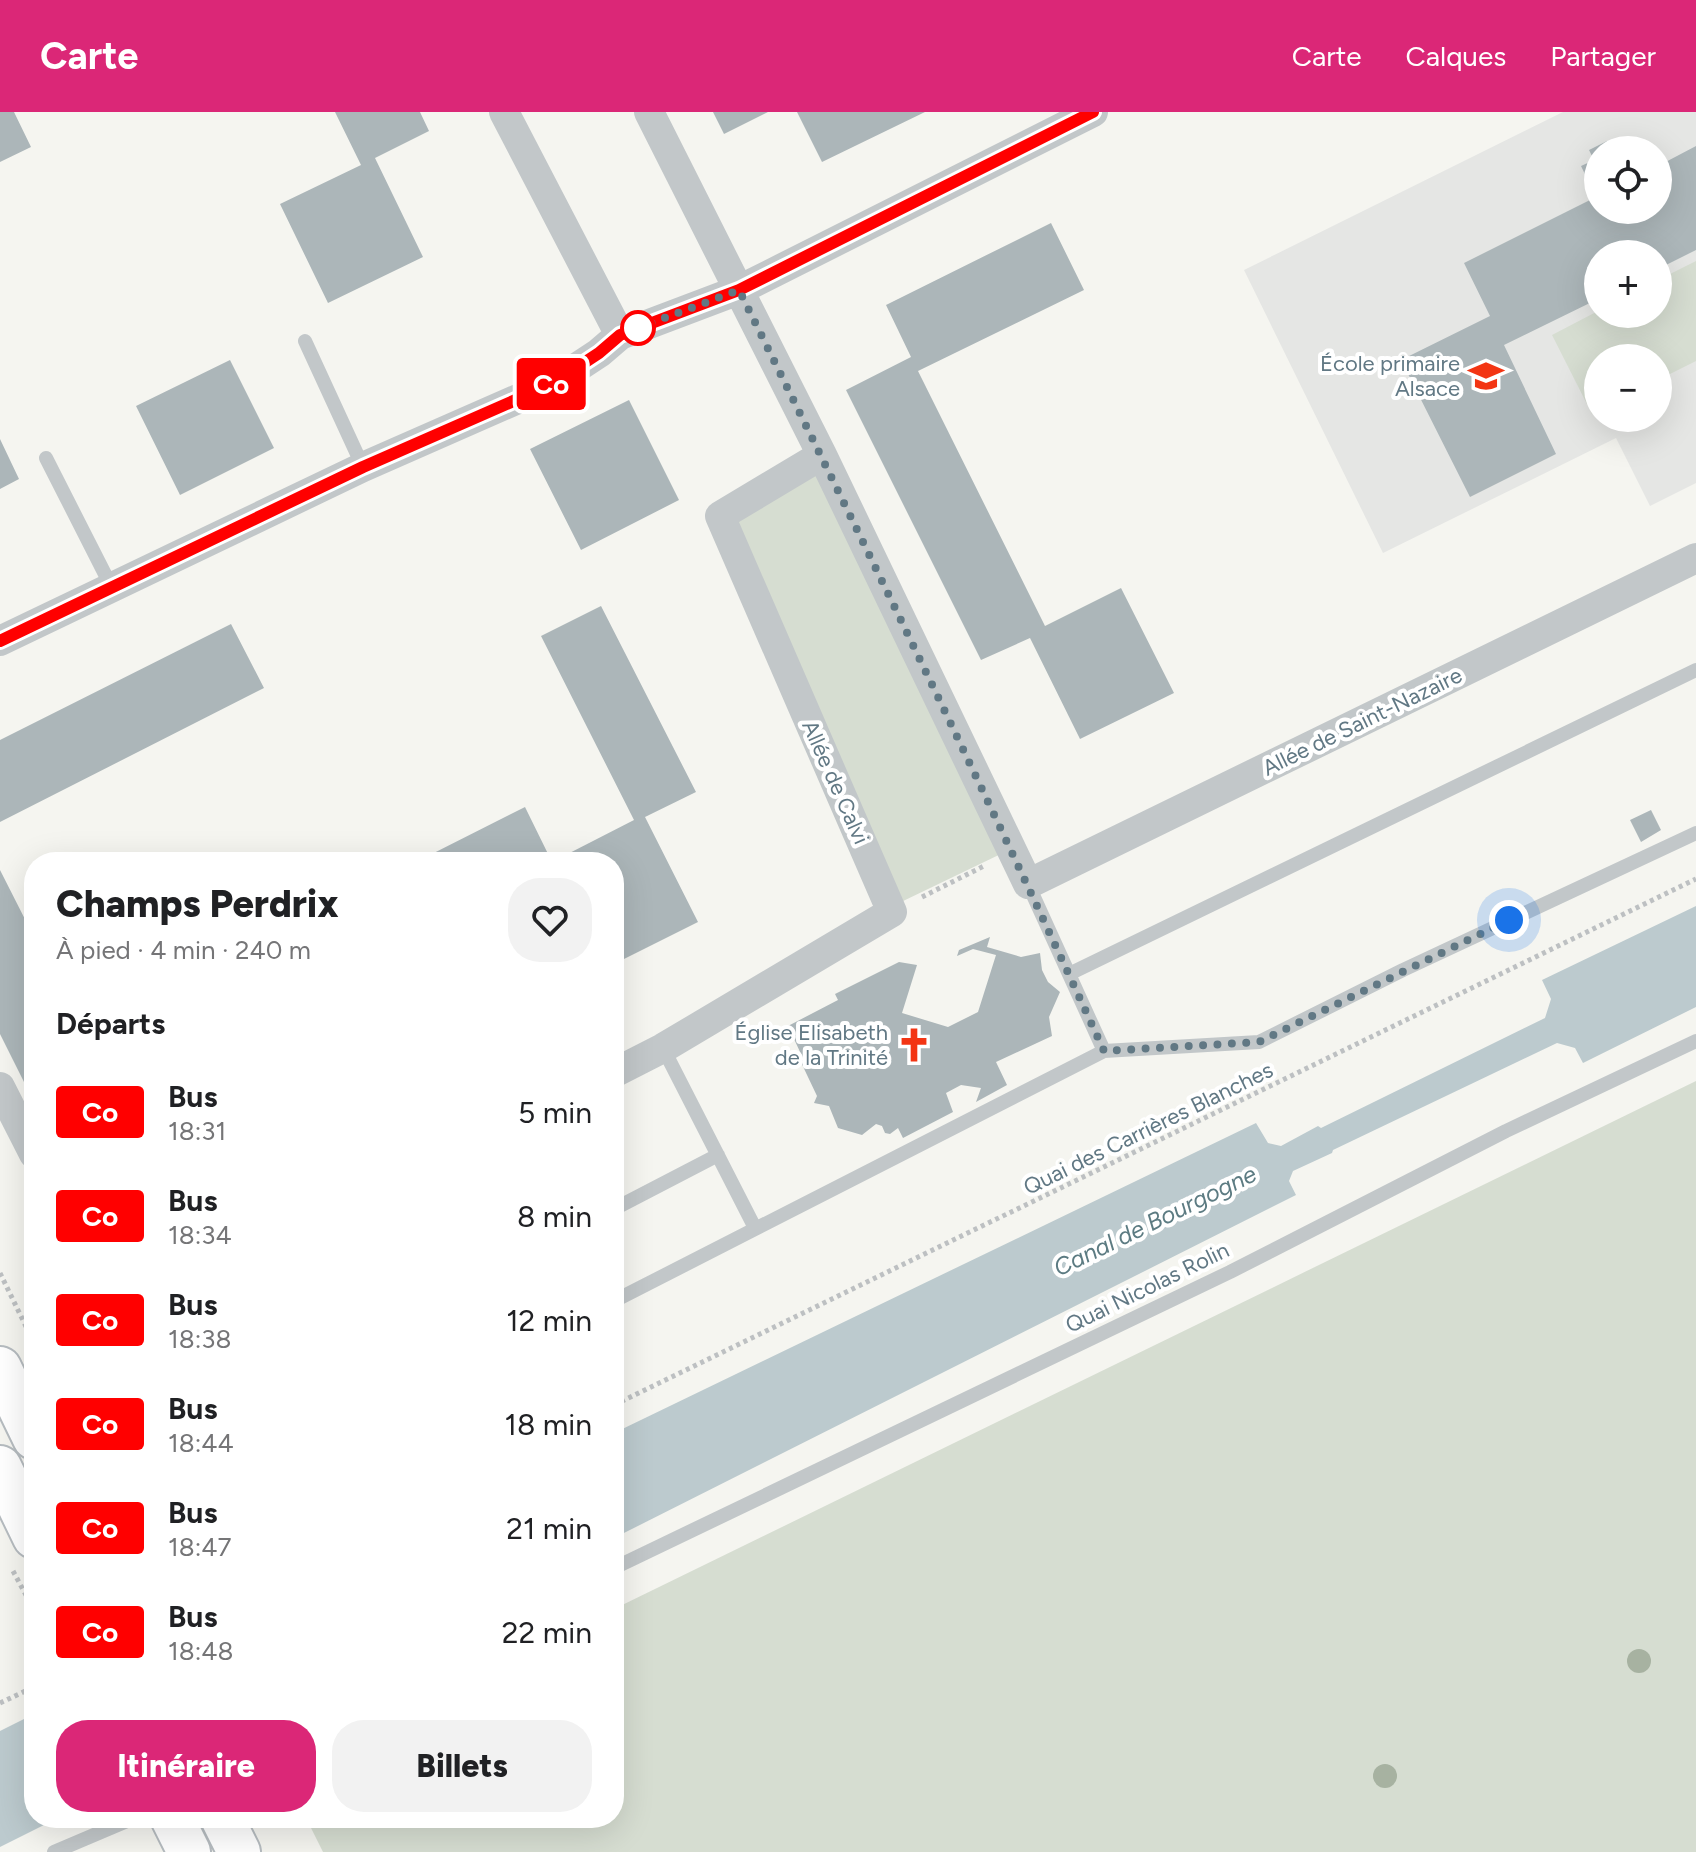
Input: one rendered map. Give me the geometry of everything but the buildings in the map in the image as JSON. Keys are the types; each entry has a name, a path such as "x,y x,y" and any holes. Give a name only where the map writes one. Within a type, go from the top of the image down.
{"main road":[{"path":"0,1368 24,1417"},
{"path":"0,1467 23,1553"},
{"path":"177,1828 189,1852"},
{"path":"227,1828 239,1852"}],"street":[{"path":"504,112 620,335"},
{"path":"649,112 822,455 1028,884"},
{"path":"0,641 363,467 552,384 620,335 739,290 1093,112"},
{"name":"Allée de Calvi","path":"822,455 720,516 892,912"},
{"name":"Allée de Saint-Nazaire","path":"1028,884 1696,558"},
{"path":"624,1068 663,1048 892,912"},
{"path":"0,1087 24,1134"}],"lane":[{"path":"305,341 363,467"},
{"path":"46,458 111,586"},
{"path":"1069,974 1696,670"},
{"path":"624,1296 1104,1051 1259,1042 1403,970 1696,833"},
{"path":"1028,884 1104,1051"},
{"name":"Quai Nicolas Rolin","path":"624,1563 1230,1272 1506,1131 1696,1041"},
{"path":"663,1048 755,1228"},
{"path":"624,1204 718,1155"},
{"path":"54,1852 110,1828"}],"path":[{"path":"892,912 1012,852"},
{"name":"Quai des Carrières Blanches","path":"624,1400 1696,879"},
{"path":"0,1273 24,1323"},
{"path":"0,1703 24,1692"}],"shaded area":[{"path":"1563,112 1696,112 1696,483 1650,506 1616,438 1383,553 1244,270"},
{"path":"1696,261 1696,361 1672,373 1672,344 1584,344 1584,398 1552,335 1584,318 1584,328 1672,328 1672,273"},
{"path":"819,465 1007,851 899,903 736,519"},
{"path":"1696,1081 1696,1852 323,1852 311,1828 624,1828 624,1604"}],"water":[{"name":"Canal de Bourgogne","path":"1696,906 1696,1007 1583,1063 1575,1048 1557,1043 1333,1150 1293,1171 1289,1181 1296,1195 624,1533 624,1428 1256,1123 1268,1143 1281,1146 1318,1126 1321,1128 1545,1018 1551,999 1542,980"},
{"path":"24,1719 24,1828 38,1828 0,1847 0,1731"}],"bus line":[{"name":"Co","path":"0,641 363,467 552,384 620,335 739,290 1093,112"}],"place":[{"name":"École primaire Alsace","path":"1486,376"},
{"name":"Église Elisabeth de la Trinité","path":"914,1045"}],"route":[{"path":"638,328 739,290 822,455 1028,884 1104,1051 1259,1042 1509,920"}]}
